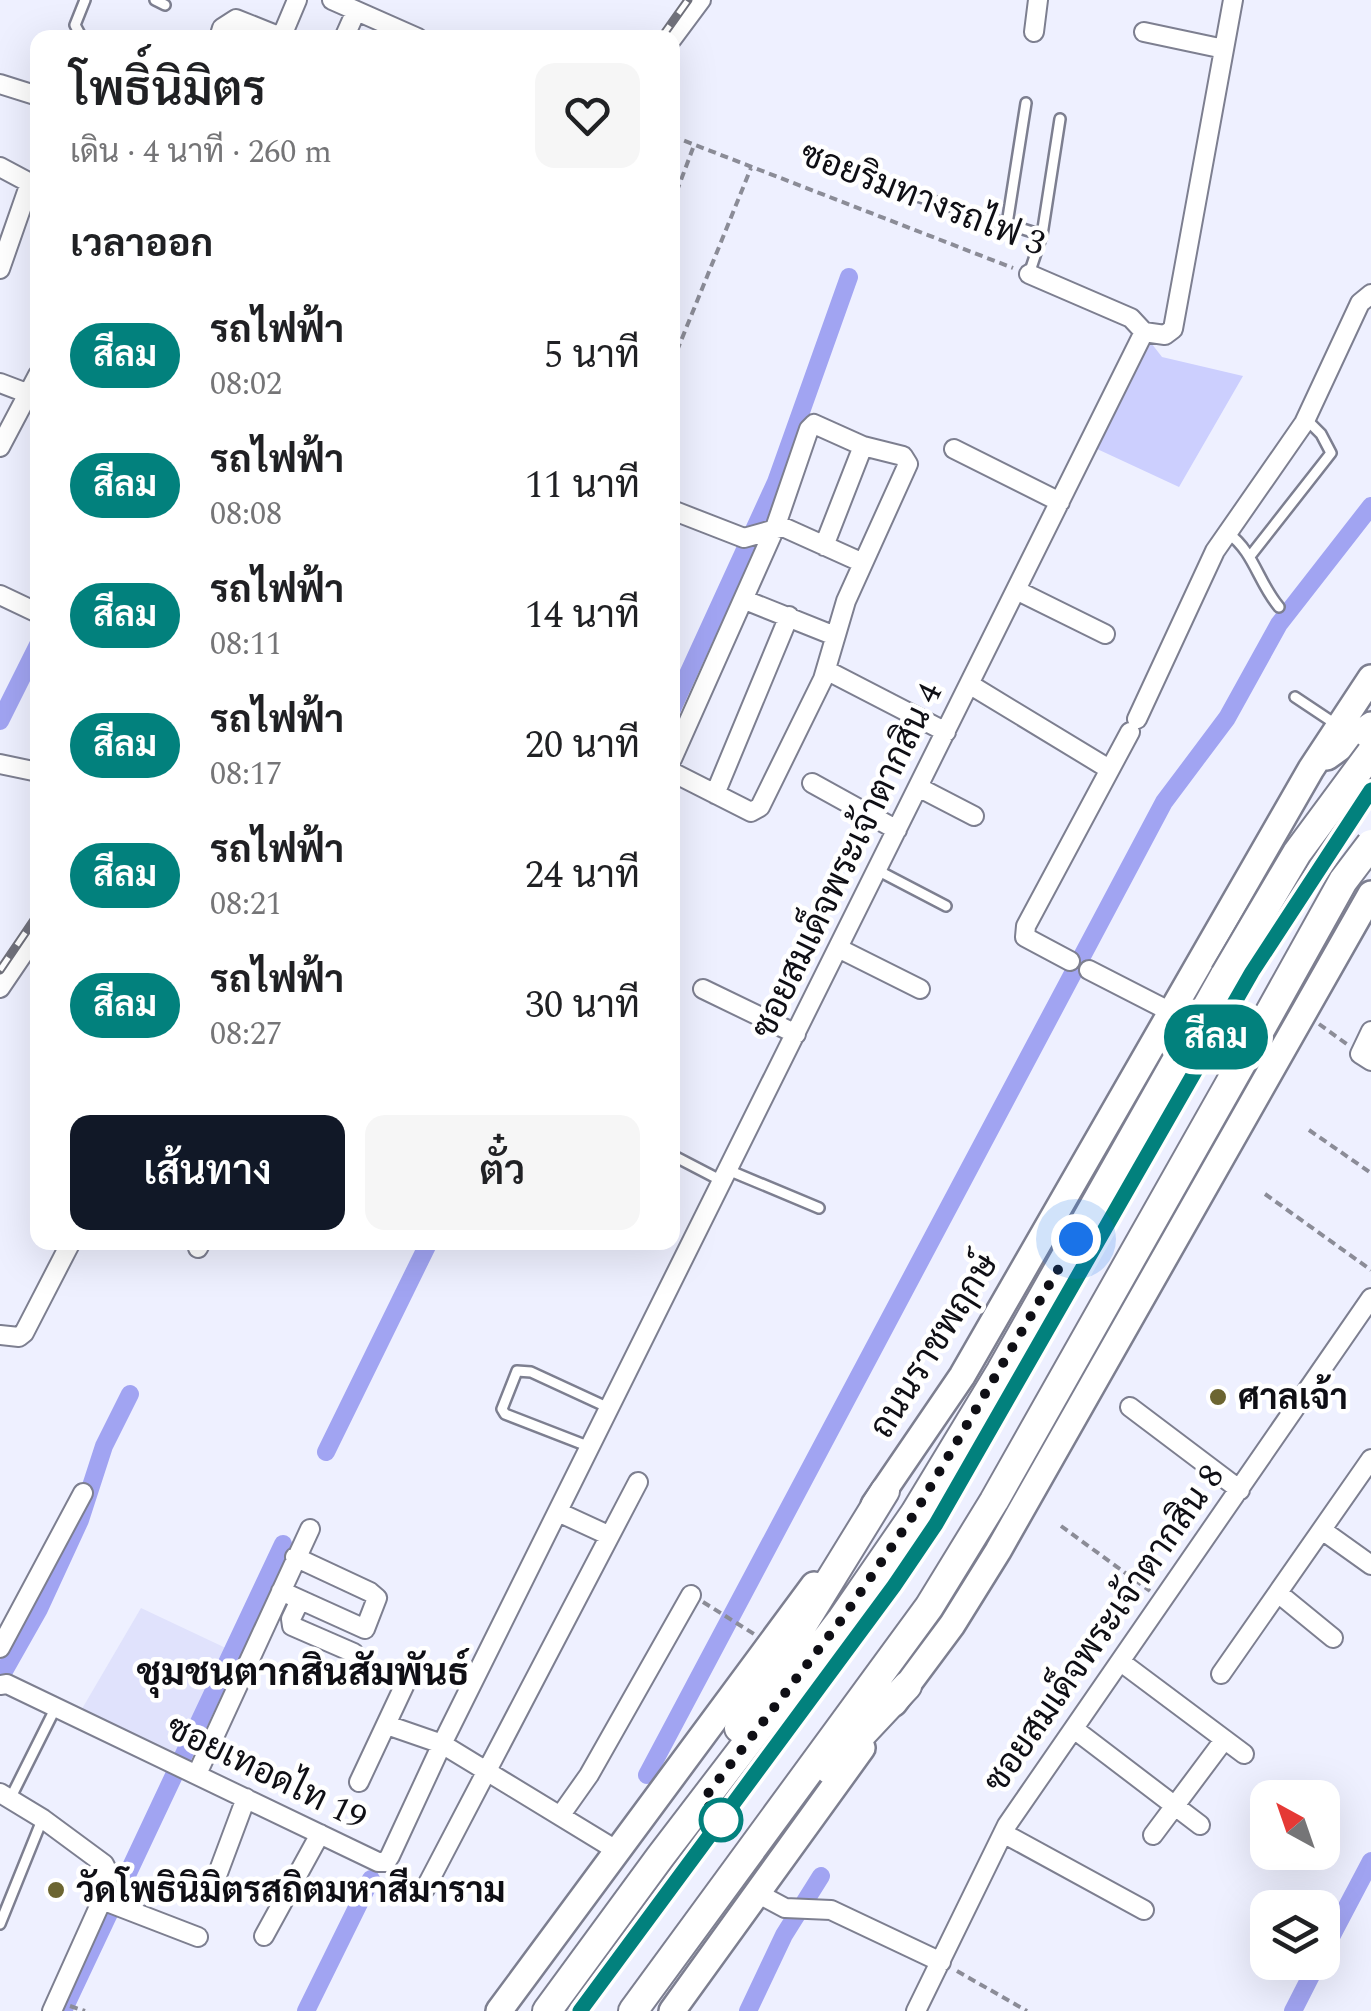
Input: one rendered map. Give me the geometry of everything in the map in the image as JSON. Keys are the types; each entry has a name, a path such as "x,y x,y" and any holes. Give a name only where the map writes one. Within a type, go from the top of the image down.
{"main road":[{"name":"ถนนราชพฤกษ์","path":"499,2011 885,1491 962,1376 1312,769 1371,678"},
{"path":"1312,769 1371,725"},
{"name":"ถนนราชพฤกษ์","path":"547,2011 842,1619 915,1513 1001,1371 1297,853 1371,753"},
{"path":"633,2011 948,1576 994,1501 1342,881 1371,844"},
{"path":"672,2011 952,1624 1008,1535 1371,894"},
{"path":"660,1857 885,1491"},
{"path":"745,1857 906,1686"}],"street":[{"path":"284,30 297,0"},
{"path":"332,0 400,30"},
{"path":"679,30 701,0"},
{"path":"1034,32 1038,0"},
{"path":"1144,332 1166,335 1173,329 1233,0"},
{"path":"348,30 356,11"},
{"path":"221,30 236,19 264,30"},
{"path":"1144,32 1224,50"},
{"path":"0,84 30,93"},
{"path":"0,168 30,183 0,270"},
{"name":"ซอยริมทางรถไฟ 3","path":"1029,274 1131,318 1144,332"},
{"path":"1070,960 1025,937 1026,926 1134,725 1216,551 1306,419 1360,304 1371,294"},
{"name":"ซอยสมเด็จพระเจ้าตากสิน 4","path":"442,1744 1144,332"},
{"path":"0,383 30,395"},
{"path":"0,447 30,401"},
{"path":"680,742 745,600 759,534 814,424 863,446 903,456 908,464 863,563 826,670 760,807 750,812 680,776"},
{"path":"824,546 863,446"},
{"path":"954,449 1060,502"},
{"path":"680,512 759,534 783,527 863,563"},
{"path":"1016,590 1105,634"},
{"path":"0,595 30,610"},
{"path":"745,600 835,636"},
{"path":"715,794 789,616"},
{"path":"826,670 946,732"},
{"path":"969,684 1109,770"},
{"path":"0,764 30,770"},
{"path":"812,783 897,830"},
{"path":"918,787 974,816"},
{"path":"0,988 30,944"},
{"path":"838,948 920,988"},
{"path":"1089,970 1171,1012"},
{"path":"703,989 796,1034"},
{"path":"1366,1057 1371,1031"},
{"path":"0,1335 19,1337 24,1333 67,1250"},
{"name":"ซอยสมเด็จพระเจ้าตากสิน 8","path":"916,2011 1002,1833 1371,1298"},
{"path":"1130,1407 1240,1490"},
{"path":"1221,1674 1371,1459"},
{"path":"425,1889 638,1482"},
{"path":"0,1648 83,1493"},
{"path":"558,1512 608,1535"},
{"path":"192,1772 310,1528"},
{"path":"1322,1530 1371,1565"},
{"path":"295,1557 377,1598 351,1660 292,1626 291,1619 300,1600"},
{"path":"281,1591 365,1629"},
{"path":"1278,1593 1333,1638"},
{"path":"560,1816 589,1775 691,1595"},
{"path":"1121,1662 1244,1754"},
{"name":"ซอยเทอดไท 19","path":"1,1684 170,1760 378,1862 386,1862 442,1744"},
{"path":"358,1782 405,1684"},
{"path":"386,1725 442,1744 616,1850"},
{"path":"1074,1729 1200,1825"},
{"path":"1153,1835 1224,1740"},
{"path":"5,1796 104,1864 108,1874 110,1903 60,2008"},
{"path":"212,1888 246,1798"},
{"path":"1002,1833 1144,1910"},
{"path":"264,1936 320,1834"},
{"path":"756,1892 786,1908 830,1910 941,1962"},
{"path":"110,1903 198,1937"}],"lane":[{"path":"78,30 75,25 85,0"},
{"path":"1007,224 1026,103"},
{"path":"1029,274 1042,234 1060,118"},
{"path":"882,186 1042,234"},
{"path":"1251,554 1331,453 1321,434 1306,419"},
{"path":"1228,533 1245,545 1265,590 1279,607"},
{"path":"1295,697 1339,727"},
{"path":"877,870 946,906"},
{"path":"680,1158 819,1208"},
{"path":"590,1447 505,1414 502,1409 517,1371 531,1372 610,1408"},
{"path":"5,1796 56,1707"},
{"path":"0,1924 42,1819"}],"path":[{"name":"ซอยริมทางรถไฟ 3","path":"680,140 1029,274"},
{"path":"680,183 694,146"},
{"path":"680,343 751,168"},
{"path":"1315,1022 1366,1057"},
{"path":"1310,1130 1371,1173"},
{"path":"1264,1194 1371,1270"},
{"path":"1061,1526 1163,1601"},
{"path":"724,1615 754,1634"},
{"path":"941,1962 1026,2011"},
{"path":"60,2008 85,2011"}],"shaded area":[{"path":"1148,339 1162,357 1243,376 1179,487 1095,448"},
{"path":"141,1608 230,1650 175,1760 79,1714"}],"waterway":[{"path":"680,692 776,482 849,277"},
{"path":"647,1775 1164,802 1227,718 1279,624 1371,506"},
{"path":"0,721 30,661"},
{"path":"326,1452 425,1250"},
{"path":"0,1678 39,1609 80,1520 104,1446 130,1394"},
{"path":"63,2011 283,1544"},
{"path":"1340,1920 1371,1861"},
{"path":"748,2011 784,1935 821,1876"},
{"path":"306,2011 371,1879"},
{"path":"1293,2011 1309,1980"}],"railway":[{"path":"667,30 688,0"},
{"path":"580,2011 894,1587 936,1524 1252,973 1371,790"},
{"path":"0,970 30,926"}],"metro line":[{"name":"สีลม","path":"580,2011 936,1524 1252,972 1371,790"}],"place":[{"name":"ศาลเจ้า","path":"1218,1397"},
{"name":"วัดโพธินิมิตรสถิตมหาสีมาราม","path":"56,1890"}],"district":[{"name":"ชุมชนตากสินสัมพันธ์","path":"303,1672"}],"route":[{"path":"721,1820 703,1800 842,1619 915,1513 1076,1239"}]}
